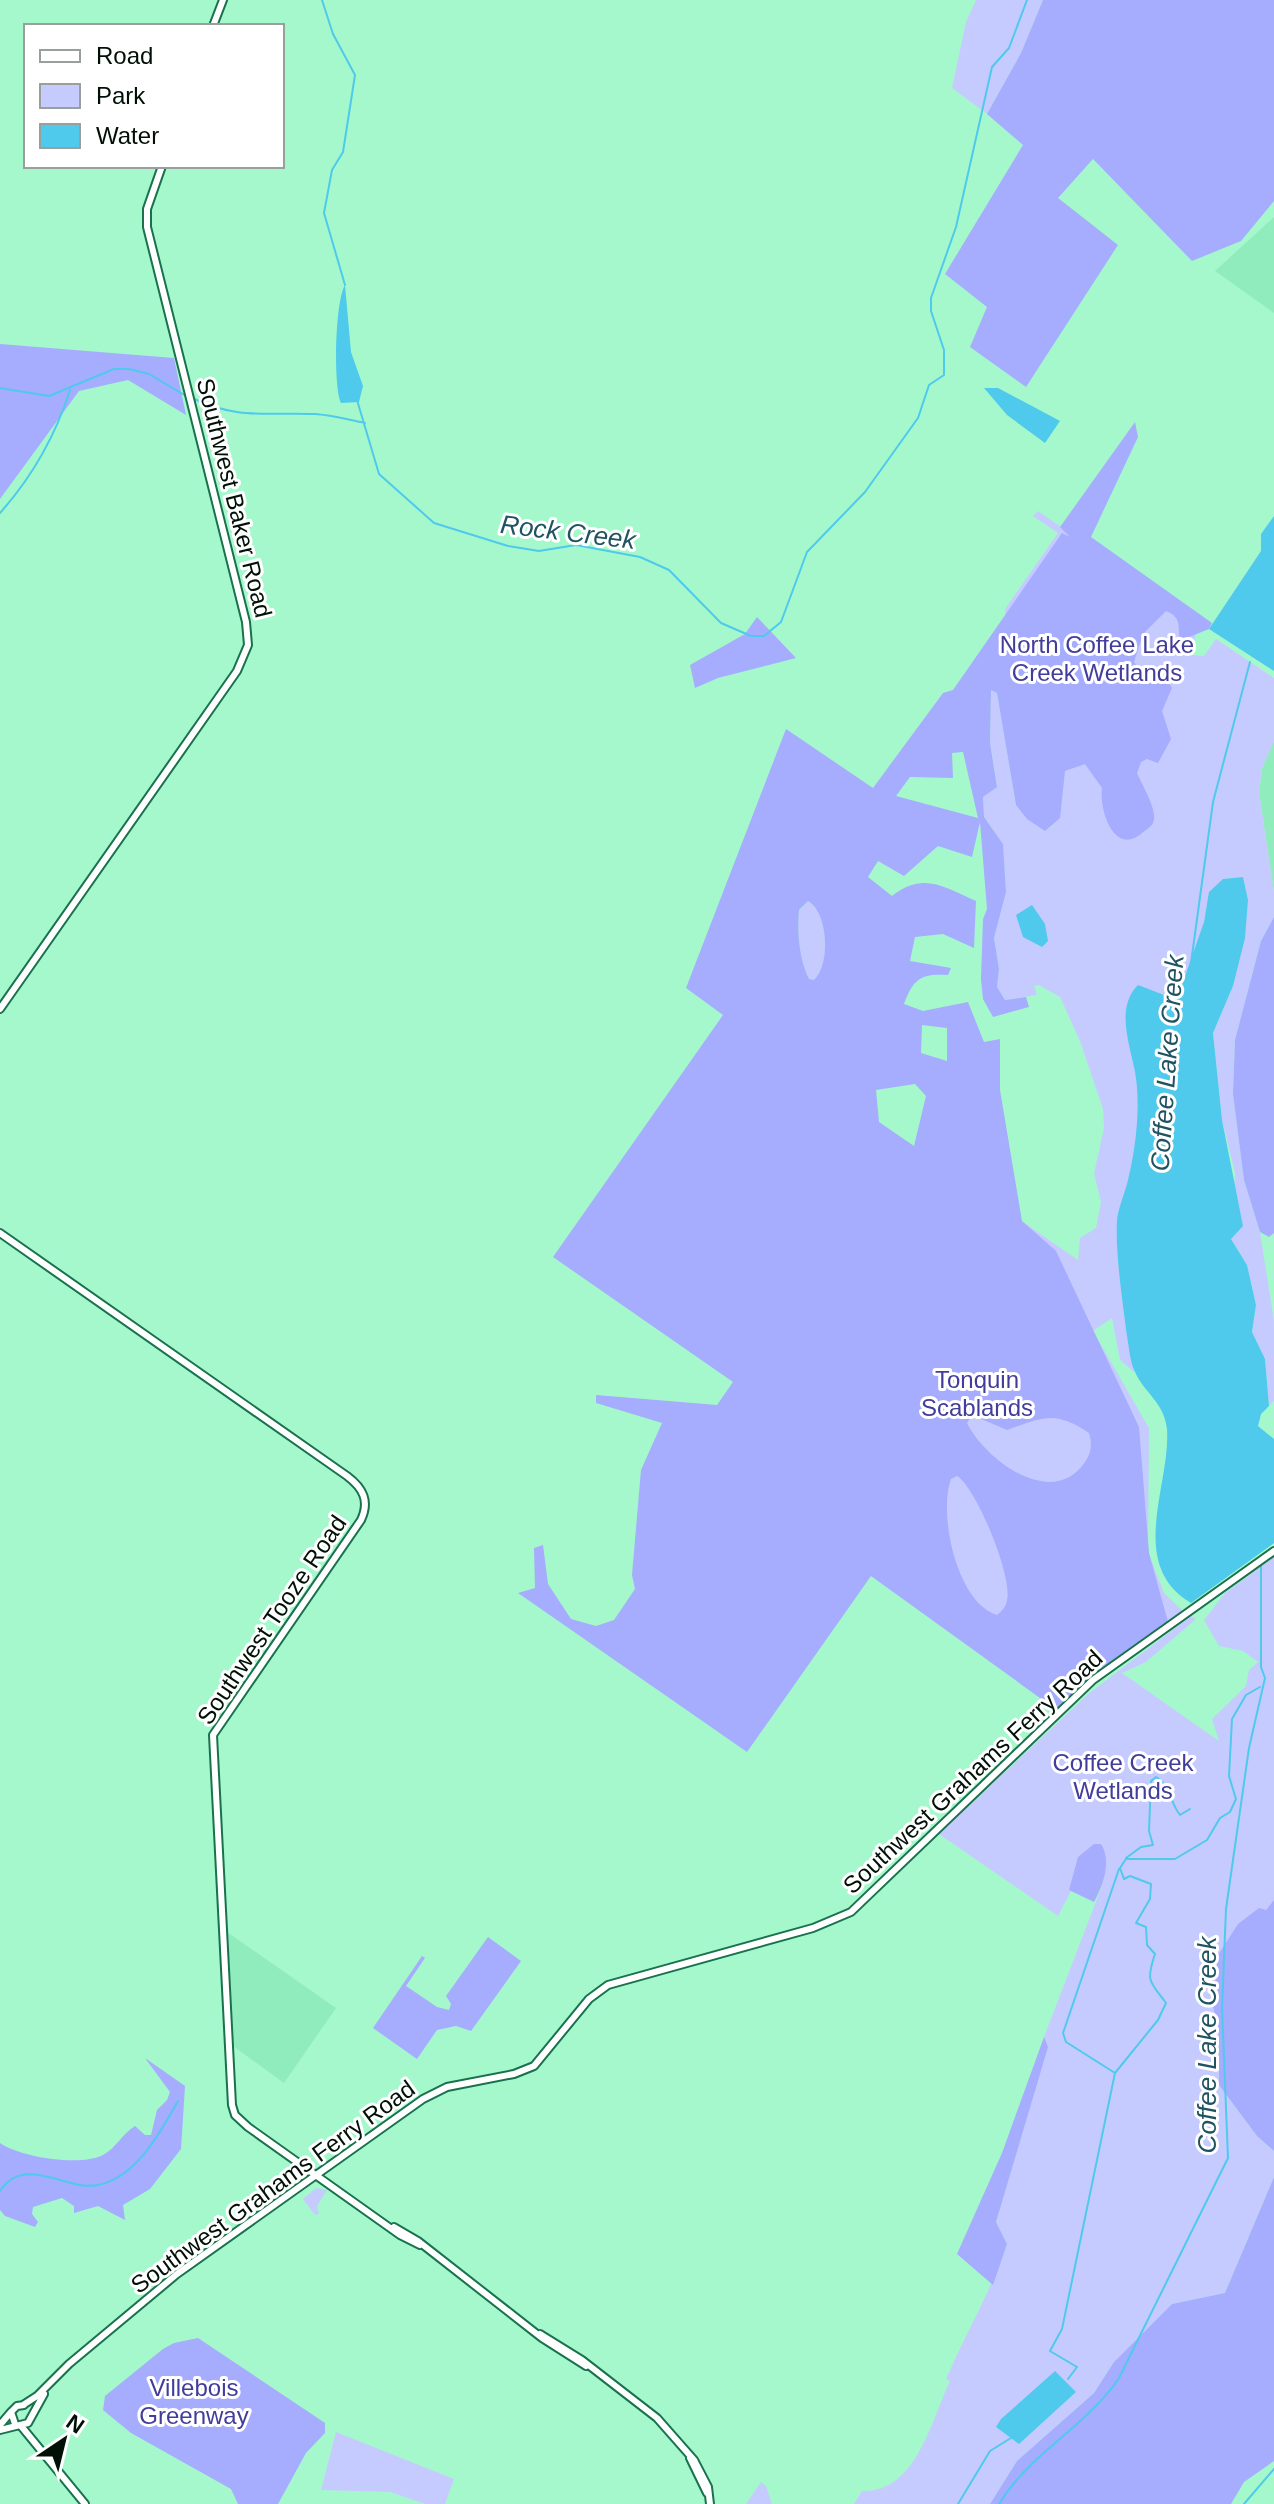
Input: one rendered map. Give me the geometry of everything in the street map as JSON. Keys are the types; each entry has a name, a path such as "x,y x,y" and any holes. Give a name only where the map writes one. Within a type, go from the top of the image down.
{"main road":[{"path":"214,24 223,0"},
{"name":"Southwest Baker Road","path":"0,1009 237,671 248,645 246,622 147,227 147,209 161,168"},
{"name":"Southwest Tooze Road","path":"0,1233 347,1476 364,1496 366,1508 361,1520 219,1723 212,1742 233,2110 248,2127 420,2245 651,2412 701,2471 710,2504"},
{"name":"Southwest Grahams Ferry Road","path":"11,2412 47,2387 69,2364 179,2273 432,2093 457,2084 519,2073 536,2065 587,2001 608,1985 813,1928 845,1916 869,1897 1105,1669 1274,1551"},
{"name":"Southwest Grahams Ferry Road","path":"31,2417 47,2387"},
{"path":"23,2405 58,2476 85,2504"},
{"path":"0,2427 11,2412 18,2425 45,2454"},
{"path":"0,2427 18,2425 31,2417"}],"shaded area":[{"path":"1274,217 1274,313 1215,271"},
{"path":"1274,741 1274,892 1259,792 1262,768"},
{"path":"227,1932 336,2008 284,2083 233,2046"}],"green space":[{"path":"976,0 1043,0 1021,53 987,114 952,88 966,22"},
{"path":"1043,0 1274,0 1274,201 1241,241 1192,261 1093,159 1058,198 1118,245 1026,387 970,347 987,307 945,274 1023,145 987,114 1021,53"},
{"path":"0,344 174,358 186,415 128,380 79,391 0,499"},
{"path":"1135,422 1138,437 1091,537 1212,623 1209,629 1184,639 1179,636 1176,618 1166,611 1143,634 1134,662 1143,675 1156,670 1163,673 1172,688 1162,711 1171,739 1158,763 1147,759 1141,762 1137,773 1153,809 1152,824 1132,839 1116,835 1103,808 1102,788 1085,764 1065,771 1060,818 1045,831 1027,819 1016,805 997,693 991,690 990,743 997,787 983,797 984,817 1003,844 1006,892 994,938 999,969 997,987 1005,1000 1026,997 1029,1007 993,1017 983,999 983,919 987,909 980,822 972,857 938,846 904,876 878,861 868,877 892,896 903,888 924,883 944,887 976,901 974,948 943,934 915,937 910,961 951,968 948,975 919,979 904,1004 923,1011 968,1002 984,1042 1000,1039 1000,1090 1022,1221 1056,1251 1139,1427 1149,1553 1168,1622 1096,1675 1058,1711 871,1576 747,1752 518,1593 535,1588 534,1548 543,1545 548,1584 571,1619 596,1626 614,1620 635,1589 632,1575 641,1470 662,1423 596,1403 596,1395 717,1405 733,1382 553,1257 723,1015 686,988 786,729 873,788 943,693 953,690 1062,533 1070,537 1060,527","holes":["963,752 978,818 896,796 910,777 953,778 952,753","808,901 815,907 823,927 825,951 814,980 809,979 803,963 799,910","922,1025 947,1028 947,1061 921,1053","915,1084 926,1096 914,1146 879,1122 876,1090","972,1415 1007,1430 1049,1418 1067,1421 1089,1433 1091,1448 1085,1462 1072,1476 1056,1482 1039,1481 1004,1465 976,1438 967,1423","957,1476 983,1514 999,1554 1007,1589 1006,1605 997,1615 983,1607 961,1576 949,1535 948,1495 951,1479"]},
{"path":"1038,511 1199,623 1190,655 1204,656 1216,639 1274,678 1274,741 1262,768 1259,792 1274,892 1274,917 1261,941 1235,1040 1233,1094 1244,1180 1260,1232 1274,1321 1274,1401 1269,1406 1265,1359 1252,1332 1256,1305 1247,1265 1231,1239 1235,1173 1222,1120 1213,1033 1233,986 1248,900 1243,877 1223,879 1210,892 1125,1306 1134,1372 1120,1360 1112,1318 1093,1331 1149,1428 1148,1552 1164,1593 1183,1611 1096,1675 871,1576 967,1183 1078,1260 1080,1238 1096,1228 1101,1202 1094,1173 1104,1128 1103,1109 1080,1041 1060,997 1039,985 1034,986 1037,995 1005,1000 997,987 999,969 994,938 1006,892 1003,844 984,817 983,796 997,786 990,743 991,690 997,693 1016,805 1045,831 1051,826 1007,650 1005,609 1058,533 1033,516"},
{"path":"757,617 796,658 718,678 695,688 690,665 745,634"},
{"path":"808,901 820,916 825,939 823,963 814,980 809,979 806,971 799,936 799,911"},
{"path":"1274,917 1274,1233 1269,1237 1260,1232 1244,1180 1233,1094 1235,1040 1261,941"},
{"name":"Coffee Creek Wetlands","path":"1274,1557 1274,2118 1219,2058 1219,2085 1257,2136 1274,2151 1274,2177 1225,2293 1172,2304 1114,2362 1094,2393 1017,2461 990,2504 854,2504 862,2491 881,2488 896,2480 909,2468 919,2452 950,2381 946,2379 1001,2261 1007,2244 996,2222 1047,2047 1044,2037 1102,1886 1106,1860 1090,1854 1058,1916 939,1834 1088,1694 1191,1616 1196,1619 1146,1662 1122,1673 1219,1741 1212,1719 1246,1686 1249,1670 1258,1662 1243,1651 1219,1646 1204,1620 1225,1593"},
{"path":"1094,1844 1101,1844 1106,1866 1094,1902 1069,1890 1078,1857"},
{"path":"1274,1900 1274,2151 1257,2136 1219,2085 1219,2036 1213,2005 1218,1955 1238,1924 1259,1908 1266,1910"},
{"path":"488,1937 521,1961 471,2031 456,2026 437,2030 417,2059 373,2028 422,1956 425,1958 406,1986 437,2007 449,2010 451,2004 446,1996"},
{"path":"1044,2037 1048,2047 996,2222 1007,2244 993,2285 957,2254 1002,2153"},
{"path":"145,2058 185,2086 181,2149 150,2189 123,2205 125,2220 98,2206 74,2213 74,2206 62,2198 33,2207 32,2214 38,2222 35,2227 5,2216 0,2210 0,2143 35,2156 80,2160 103,2155 135,2126 145,2135 151,2135 157,2110 170,2092"},
{"path":"1274,2177 1274,2461 1244,2482 1231,2504 990,2504 1017,2461 1094,2393 1114,2362 1172,2304 1225,2293"},
{"path":"316,2188 327,2190 317,2206 319,2214 315,2215 303,2199"},
{"name":"Villebois Greenway","path":"198,2338 325,2423 325,2433 306,2453 278,2504 238,2504 231,2489 131,2433 103,2410 105,2396 163,2349 174,2343"},
{"path":"336,2432 454,2479 445,2504 425,2504 390,2492 321,2490"},
{"path":"761,2482 766,2486 772,2504 746,2504"}],"water":[{"path":"345,285 351,352 363,386 359,402 341,403 336,344 339,308"},
{"path":"984,388 998,388 1060,421 1045,443 1007,415"},
{"path":"1274,516 1274,671 1209,629 1261,551 1261,534"},
{"path":"1243,877 1248,900 1245,938 1233,986 1213,1033 1222,1120 1243,1226 1231,1239 1247,1265 1256,1305 1252,1332 1265,1359 1269,1406 1261,1414 1258,1426 1274,1439 1274,1543 1191,1603 1171,1587 1160,1567 1156,1522 1167,1451 1167,1429 1162,1412 1139,1380 1132,1364 1120,1278 1117,1221 1131,1167 1138,1112 1126,1015 1131,994 1138,985 1164,995 1182,985 1204,922 1209,892 1223,879"},
{"path":"1032,905 1045,924 1048,941 1042,947 1023,937 1016,915"},
{"path":"1055,2371 1076,2392 1019,2444 996,2427"}],"waterway":[{"name":"Rock Creek","path":"322,0 333,34 355,75 343,152 332,170 324,213 345,285"},
{"name":"Rock Creek","path":"357,400 379,474 434,523 508,546 539,551 576,545 640,557 669,570 721,623 751,636 764,636 781,622 807,552 865,492 918,418 929,385 944,375 944,350 931,311 931,298 956,227 992,67 1009,48 1027,0"},
{"path":"0,388 49,396 114,369 129,369 149,374 186,396"},
{"path":"0,513 42,455 70,390"},
{"path":"192,398 224,410 315,414 365,423"},
{"name":"Coffee Lake Creek","path":"1191,963 1213,802 1250,662"},
{"name":"Coffee Lake Creek","path":"999,2504 1026,2470 1091,2411 1119,2378 1228,2158 1222,2008 1226,1909 1249,1748 1265,1678 1261,1667 1261,1565"},
{"path":"1068,2379 1077,2367 1050,2351 1062,2329 1115,2073 1158,2020 1166,2003 1151,1982 1150,1971 1155,1954 1147,1945 1146,1927 1136,1923 1150,1899 1151,1884 1130,1876 1124,1879 1120,1868 1126,1859 1175,1859 1207,1840 1220,1818 1230,1812 1236,1799 1229,1776 1232,1719 1246,1695 1260,1687"},
{"path":"1126,1858 1141,1847 1153,1845 1149,1831 1151,1781 1156,1777 1165,1785 1180,1815 1190,1809"},
{"path":"1115,2073 1066,2042 1063,2033 1119,1869"},
{"path":"0,2191 10,2180 22,2175 47,2176 86,2186 112,2180 136,2163 164,2126 178,2101"},
{"path":"958,2504 990,2451 1011,2438"},
{"path":"1244,2504 1274,2469"}],"park label":[{"name":"North Coffee Lake Creek Wetlands","path":"1097,659"},
{"name":"Tonquin Scablands","path":"977,1394"}]}
